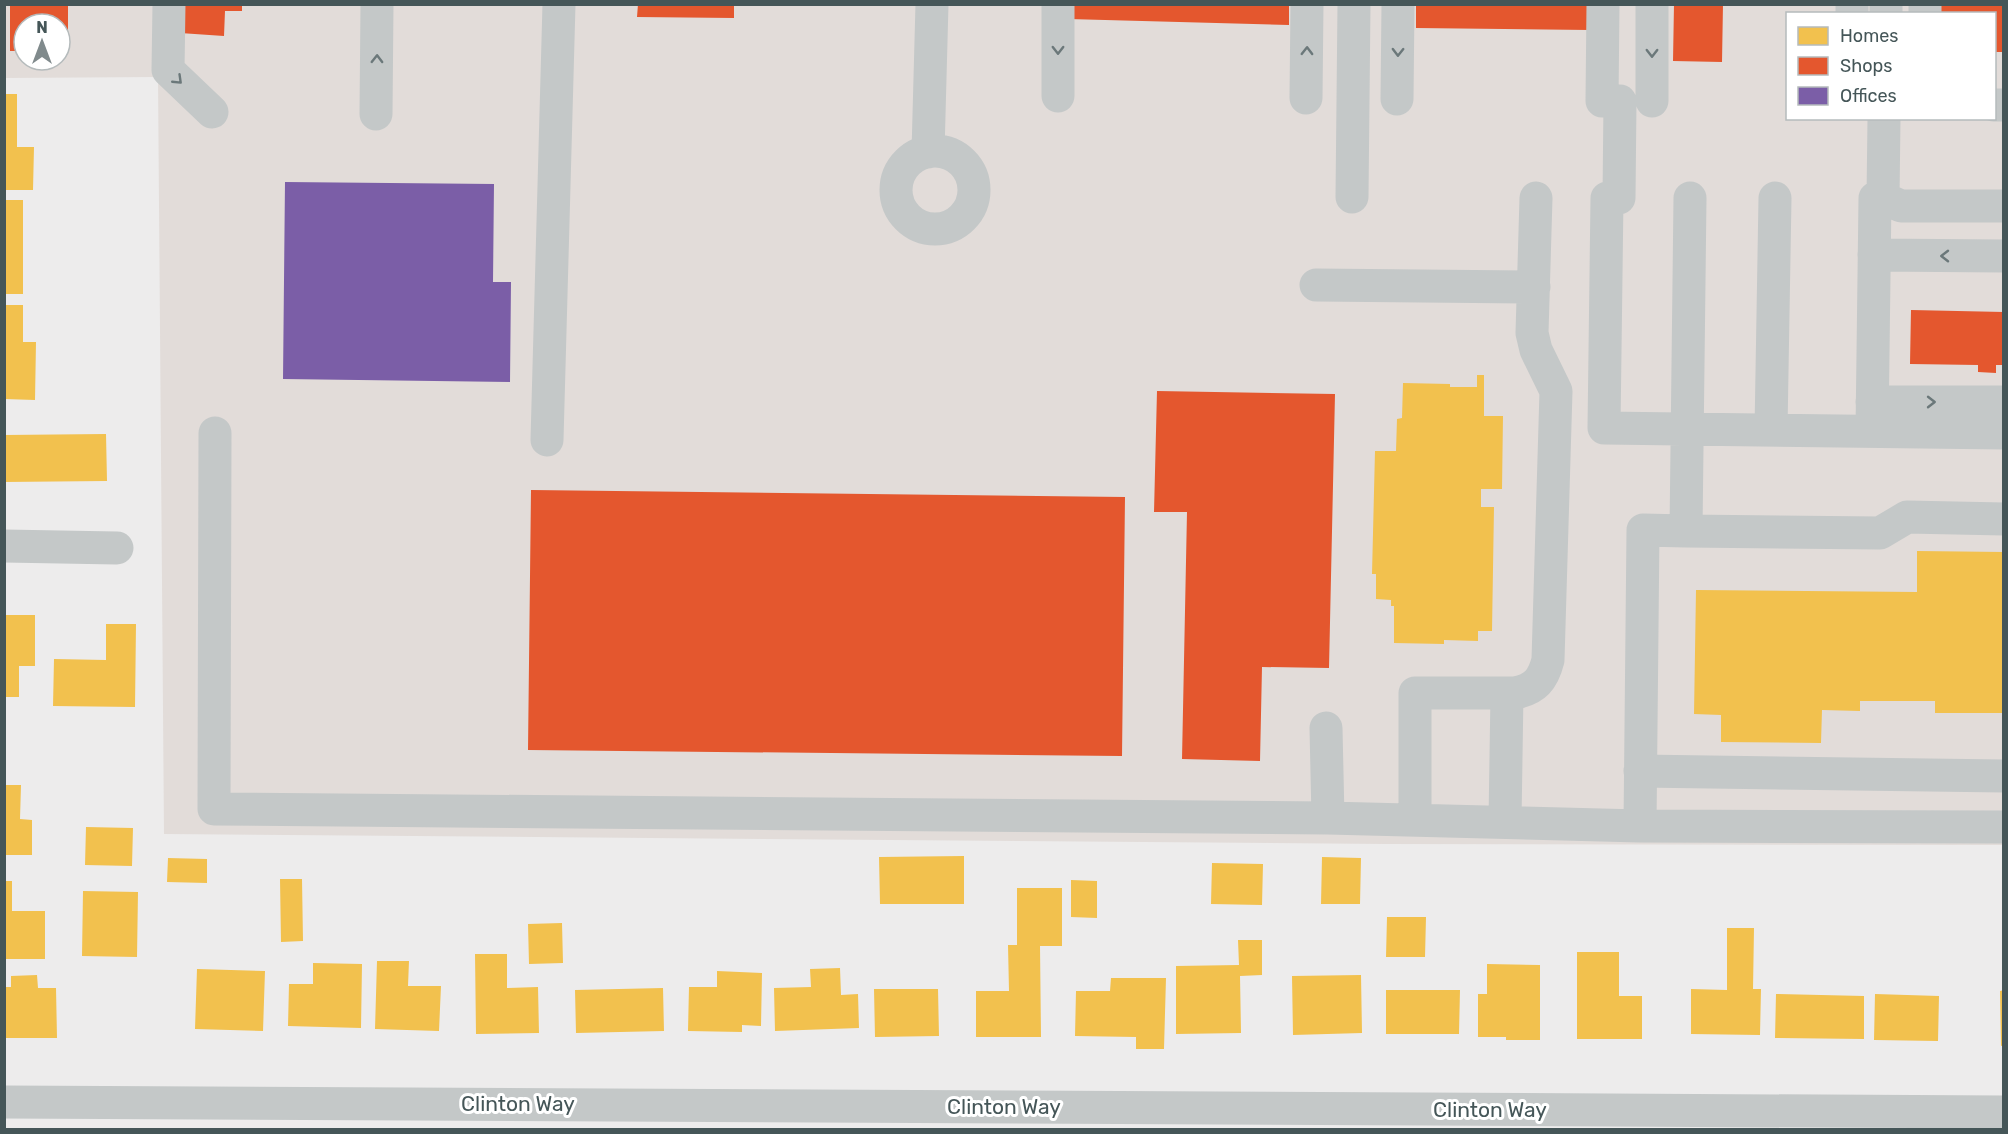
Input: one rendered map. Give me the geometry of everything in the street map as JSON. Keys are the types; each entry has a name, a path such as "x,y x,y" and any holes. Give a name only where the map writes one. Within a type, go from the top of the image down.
{"street":[{"path":"169,4 168,70 212,112"},
{"path":"376,114 377,4"},
{"path":"547,440 559,4"},
{"path":"928,152 932,4"},
{"path":"1058,4 1058,96"},
{"path":"1306,98 1307,4"},
{"path":"1352,197 1354,4"},
{"path":"1397,99 1398,4"},
{"path":"1603,4 1625,101"},
{"path":"1604,428 1613,198 1625,101 1652,4"},
{"path":"1884,120 1883,198 1900,206 2004,206"},
{"path":"1415,820 1415,693 1526,691 1544,675 1548,660 1556,391 1536,350 1532,333 1536,198"},
{"path":"1686,531 1690,198"},
{"path":"1771,430 1774,198"},
{"path":"1872,417 1875,198"},
{"path":"1874,255 2004,256"},
{"path":"1316,285 1534,287"},
{"path":"1555,427 1771,430 2004,402"},
{"path":"1872,417 2004,432"},
{"path":"215,433 214,809 1328,818 1640,826 2004,827"},
{"path":"1640,826 1643,530 1880,533 1907,517 2004,519"},
{"path":"4,546 117,548"},
{"path":"1505,822 1507,693"},
{"path":"1326,728 1328,818"},
{"path":"1640,771 2004,776"},
{"name":"Clinton Way","path":"4,1102 2004,1112"}],"shaded area":[{"path":"4,5 2003,5 2003,845 1386,844 164,834 158,77 5,78"}],"building: Homes":[{"path":"4,94 17,94 17,147 34,147 33,190 4,190"},
{"path":"4,200 23,200 23,294 4,294"},
{"path":"4,305 23,305 23,342 36,342 35,400 4,399"},
{"path":"1477,375 1484,375 1484,416 1503,416 1502,489 1481,489 1481,507 1494,507 1492,631 1478,631 1478,641 1444,640 1444,644 1394,643 1394,606 1391,606 1391,600 1376,599 1376,574 1372,574 1375,451 1396,451 1397,419 1402,418 1403,383 1477,387"},
{"path":"106,434 107,481 4,482 4,435"},
{"path":"1917,551 2004,552 2004,713 1935,713 1935,701 1860,701 1860,711 1822,710 1821,743 1721,742 1721,715 1694,714 1696,590 1917,592"},
{"path":"4,615 35,615 35,666 19,666 19,697 4,697"},
{"path":"106,624 136,624 135,707 53,706 54,659 106,660"},
{"path":"4,785 21,785 20,819 32,820 32,855 4,855"},
{"path":"86,827 133,828 132,866 85,865"},
{"path":"964,856 964,904 880,904 879,857"},
{"path":"1322,857 1361,858 1360,904 1321,904"},
{"path":"168,858 207,859 207,883 167,882"},
{"path":"1212,863 1263,864 1262,905 1211,904"},
{"path":"280,879 302,879 303,941 281,942"},
{"path":"1071,880 1097,881 1097,918 1071,917"},
{"path":"4,881 12,881 12,911 45,911 45,959 4,959"},
{"path":"1017,888 1062,888 1062,946 1040,946 1041,1037 976,1037 976,991 1009,991 1008,945 1017,945"},
{"path":"83,891 138,892 137,957 82,956"},
{"path":"1387,917 1426,917 1425,957 1386,957"},
{"path":"562,923 563,963 529,964 528,924"},
{"path":"1727,928 1754,928 1753,989 1761,989 1760,1035 1691,1034 1691,989 1727,990"},
{"path":"1238,940 1262,940 1262,975 1240,976 1241,1033 1176,1034 1176,966 1239,965"},
{"path":"1577,952 1619,952 1619,996 1642,996 1642,1039 1577,1039"},
{"path":"475,954 507,954 507,988 538,987 539,1033 476,1034"},
{"path":"377,961 409,961 408,986 441,986 439,1031 375,1029"},
{"path":"313,963 362,964 361,1028 288,1026 289,984 313,984"},
{"path":"1487,964 1540,965 1540,1040 1478,1037 1478,994 1487,994"},
{"path":"840,968 841,995 858,994 859,1028 775,1031 774,988 811,987 810,969"},
{"path":"197,969 265,971 263,1031 195,1029"},
{"path":"717,971 762,973 761,1026 742,1025 742,1032 688,1031 689,987 717,987"},
{"path":"37,975 38,988 56,988 57,1038 4,1038 4,987 11,987 11,976"},
{"path":"1361,975 1362,1033 1293,1035 1292,976"},
{"path":"1111,978 1166,978 1164,1049 1136,1049 1136,1037 1075,1036 1076,991 1110,991"},
{"path":"663,988 664,1031 576,1033 575,990"},
{"path":"874,989 938,989 939,1036 875,1037"},
{"path":"1386,990 1460,990 1459,1034 1386,1034"},
{"path":"2004,990 2004,1045 2001,1046 2000,991"},
{"path":"1776,994 1864,996 1864,1039 1775,1038"},
{"path":"1875,994 1939,996 1938,1041 1874,1040"}],"building: Shops":[{"path":"10,4 68,4 68,12 12,12 12,51 10,51"},
{"path":"182,4 242,4 242,11 225,11 224,36 180,33"},
{"path":"638,4 734,4 734,18 637,17"},
{"path":"1069,4 1289,4 1289,25 1068,19"},
{"path":"1416,4 1590,4 1590,30 1416,28"},
{"path":"1674,4 1723,4 1722,62 1673,61"},
{"path":"1934,4 2004,4 2004,52 1996,52 1996,12 1933,12"},
{"path":"1911,310 2004,312 2004,365 1996,365 1996,373 1978,372 1978,365 1910,364"},
{"path":"1157,391 1335,394 1329,668 1262,667 1260,761 1182,759 1187,512 1154,512"},
{"path":"531,490 1125,497 1122,756 528,750"}],"building: Offices":[{"path":"285,182 494,184 493,282 511,282 510,382 283,379"}]}
